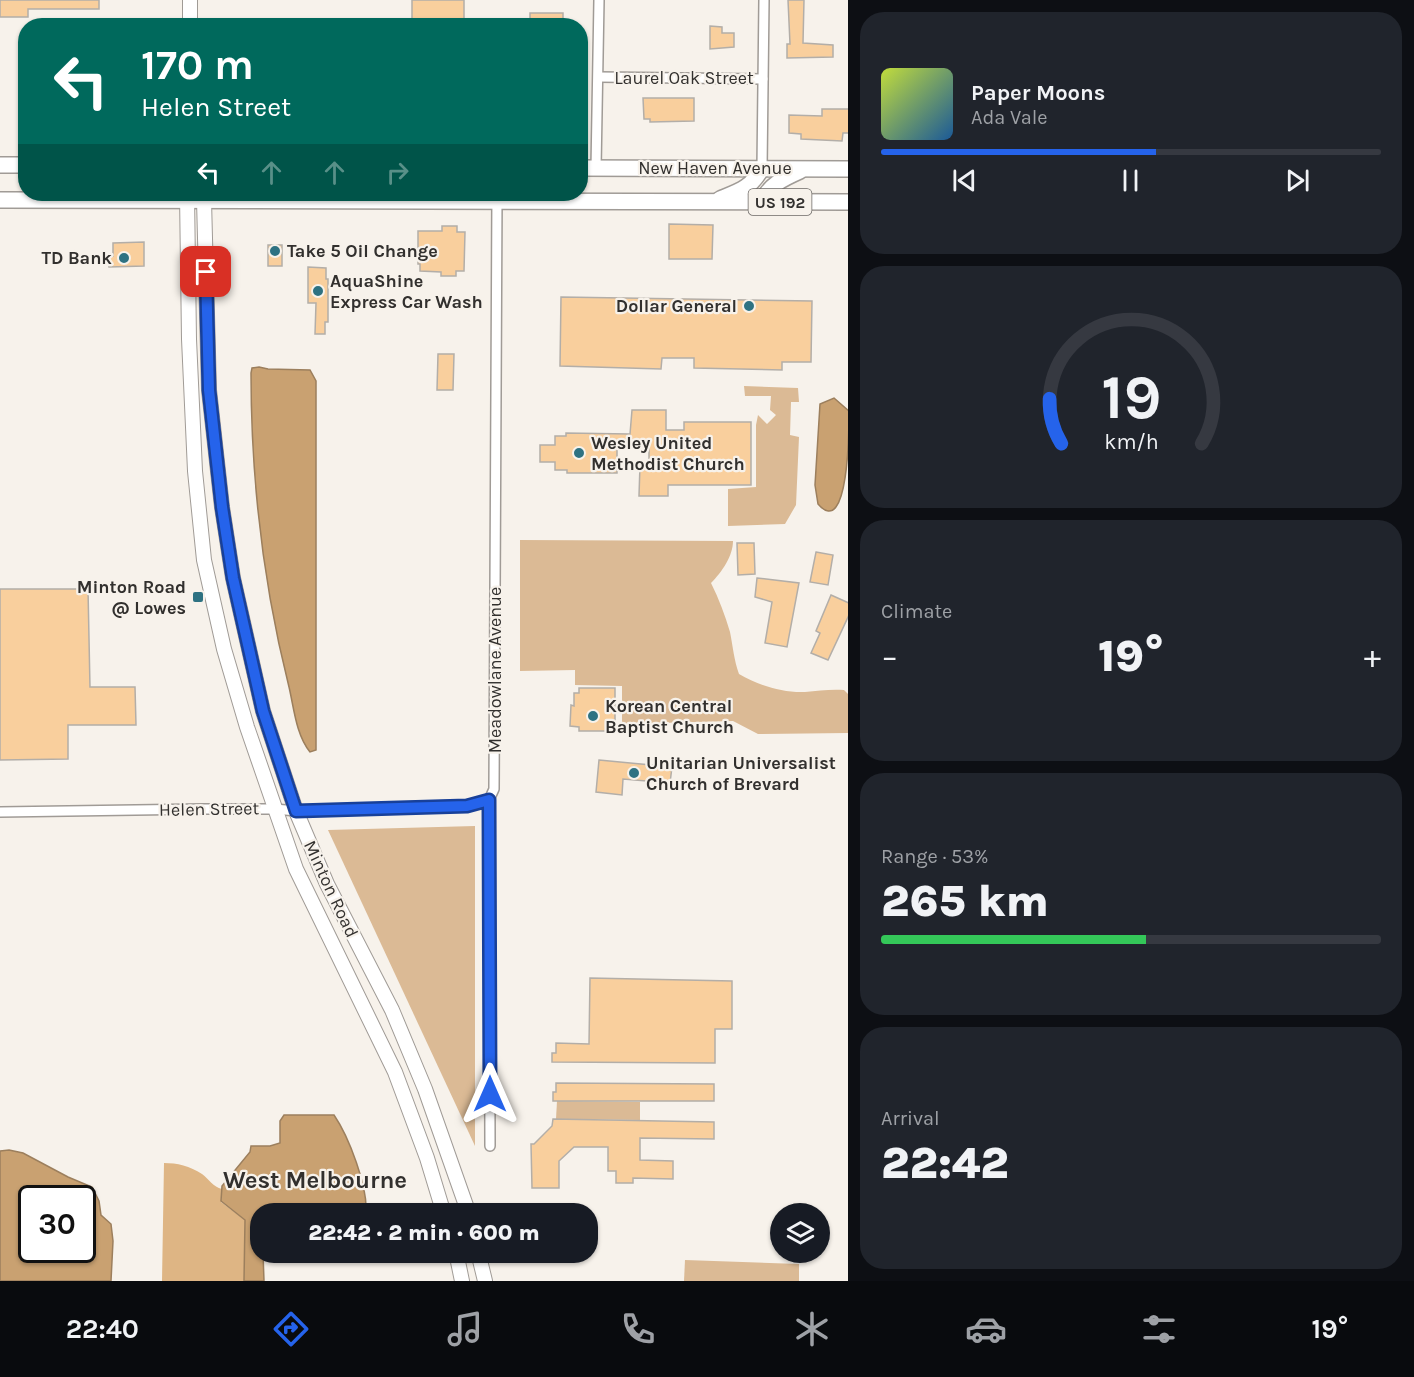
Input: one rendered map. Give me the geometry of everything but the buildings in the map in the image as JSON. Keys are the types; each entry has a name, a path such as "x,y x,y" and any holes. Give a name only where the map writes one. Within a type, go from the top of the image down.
{"main road":[{"path":"190,0 190,18"},
{"path":"0,165 18,165"},
{"name":"New Haven Avenue","path":"588,168 848,169"},
{"path":"711,202 746,188 756,179 762,168"},
{"path":"761,202 768,189 777,181 806,168"},
{"name":"New Haven Avenue","path":"588,199 848,202"},
{"name":"New Haven Avenue","path":"0,200 18,200"},
{"name":"Minton Road","path":"186,201 194,460 204,560 224,649 247,727 296,869 407,1102 428,1158 441,1203"},
{"name":"Minton Road","path":"202,201 209,390 222,507 233,578 263,711 296,811 353,939 392,1010 424,1087 465,1203"},
{"path":"407,1102 424,1087"},
{"path":"458,1263 462,1281"},
{"path":"481,1263 485,1281"}],"street":[{"path":"588,168 599,77 599,0"},
{"name":"Laurel Oak Street","path":"599,77 763,79 764,0"},
{"path":"762,168 763,79"},
{"name":"Meadowlane Avenue","path":"490,1146 489,800 494,789 498,201"},
{"name":"Helen Street","path":"0,812 275,809 296,811 467,806 489,800"}],"shaded area":[{"path":"252,368 310,370 316,381 316,750 310,752 302,738 294,712 272,609 260,531 253,452 251,373"},
{"path":"744,386 798,388 799,402 791,402 790,435 799,437 796,505 785,524 728,526 728,489 756,487 758,415 767,424 776,415 770,410 771,396 745,396"},
{"path":"834,398 848,410 845,477 836,507 828,511 818,504 815,485 820,404"},
{"path":"520,540 733,541 726,564 711,583 730,632 739,674 754,682 779,690 805,692 844,690 848,694 848,733 758,734 733,721 622,724 622,686 575,685 575,670 520,671"},
{"path":"475,826 475,1146 328,830"},
{"path":"557,1101 640,1102 640,1120 556,1119"},
{"path":"284,1115 334,1115 346,1136 361,1176 366,1203 250,1203 250,1263 263,1263 264,1281 244,1281 245,1220 221,1201 222,1186 250,1152 251,1146 270,1146 280,1143 280,1121"},
{"path":"9,1150 23,1153 87,1185 18,1185 18,1263 96,1263 96,1195 101,1215 111,1224 113,1241 111,1281 0,1281 0,1151"},
{"path":"164,1163 183,1166 202,1174 222,1189 221,1202 245,1220 244,1281 162,1281"},
{"path":"685,1260 799,1264 799,1281 684,1281"}],"place":[{"name":"Take 5 Oil Change","path":"275,251"},
{"name":"TD Bank","path":"124,258"},
{"name":"AquaShine Express Car Wash","path":"318,291"},
{"name":"Dollar General","path":"749,306"},
{"name":"Wesley United Methodist Church","path":"579,453"},
{"name":"Minton Road @ Lowes","path":"198,597"},
{"name":"Korean Central Baptist Church","path":"593,716"},
{"name":"Unitarian Universalist Church of Brevard","path":"634,773"}],"district":[{"name":"West Melbourne","path":"315,1180"}],"route":[{"path":"206,272 209,390 222,507 233,578 263,711 296,811 467,806 489,800 490,1094"}]}
